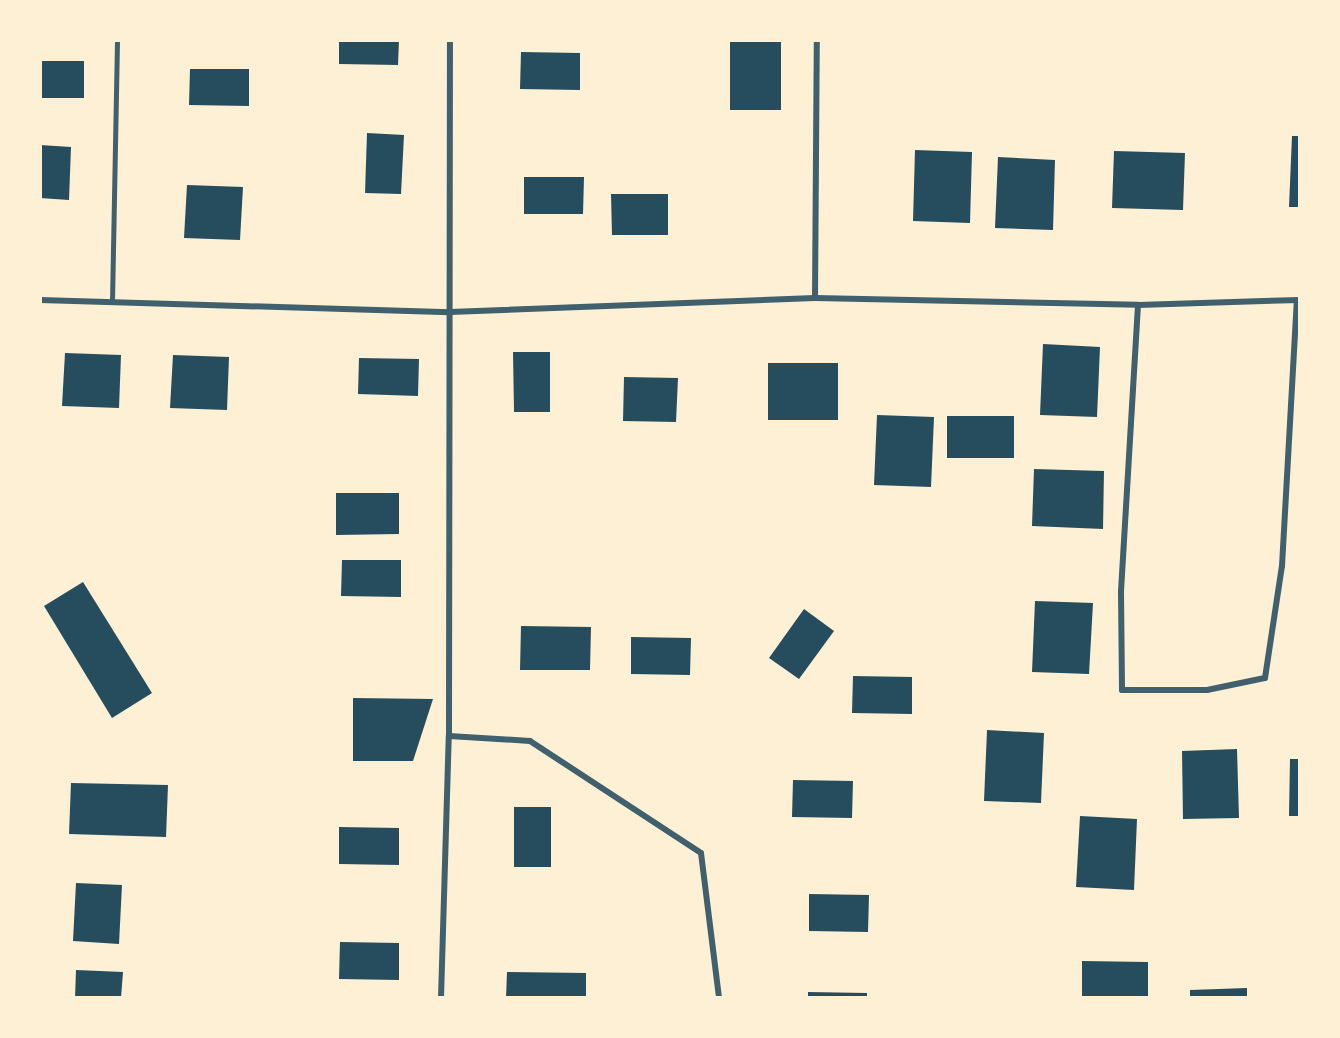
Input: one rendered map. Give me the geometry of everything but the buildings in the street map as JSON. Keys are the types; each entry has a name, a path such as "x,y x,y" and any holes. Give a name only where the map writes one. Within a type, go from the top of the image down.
{"street":[{"path":"441,998 449,736 450,40"},
{"path":"815,298 817,40"},
{"path":"40,300 450,312 815,298 1138,305 1298,300 1282,566 1265,678 1207,690 1122,690 1121,592 1138,305"},
{"path":"449,736 530,741 701,853 719,998"}],"lane":[{"path":"112,302 117,40"}]}
